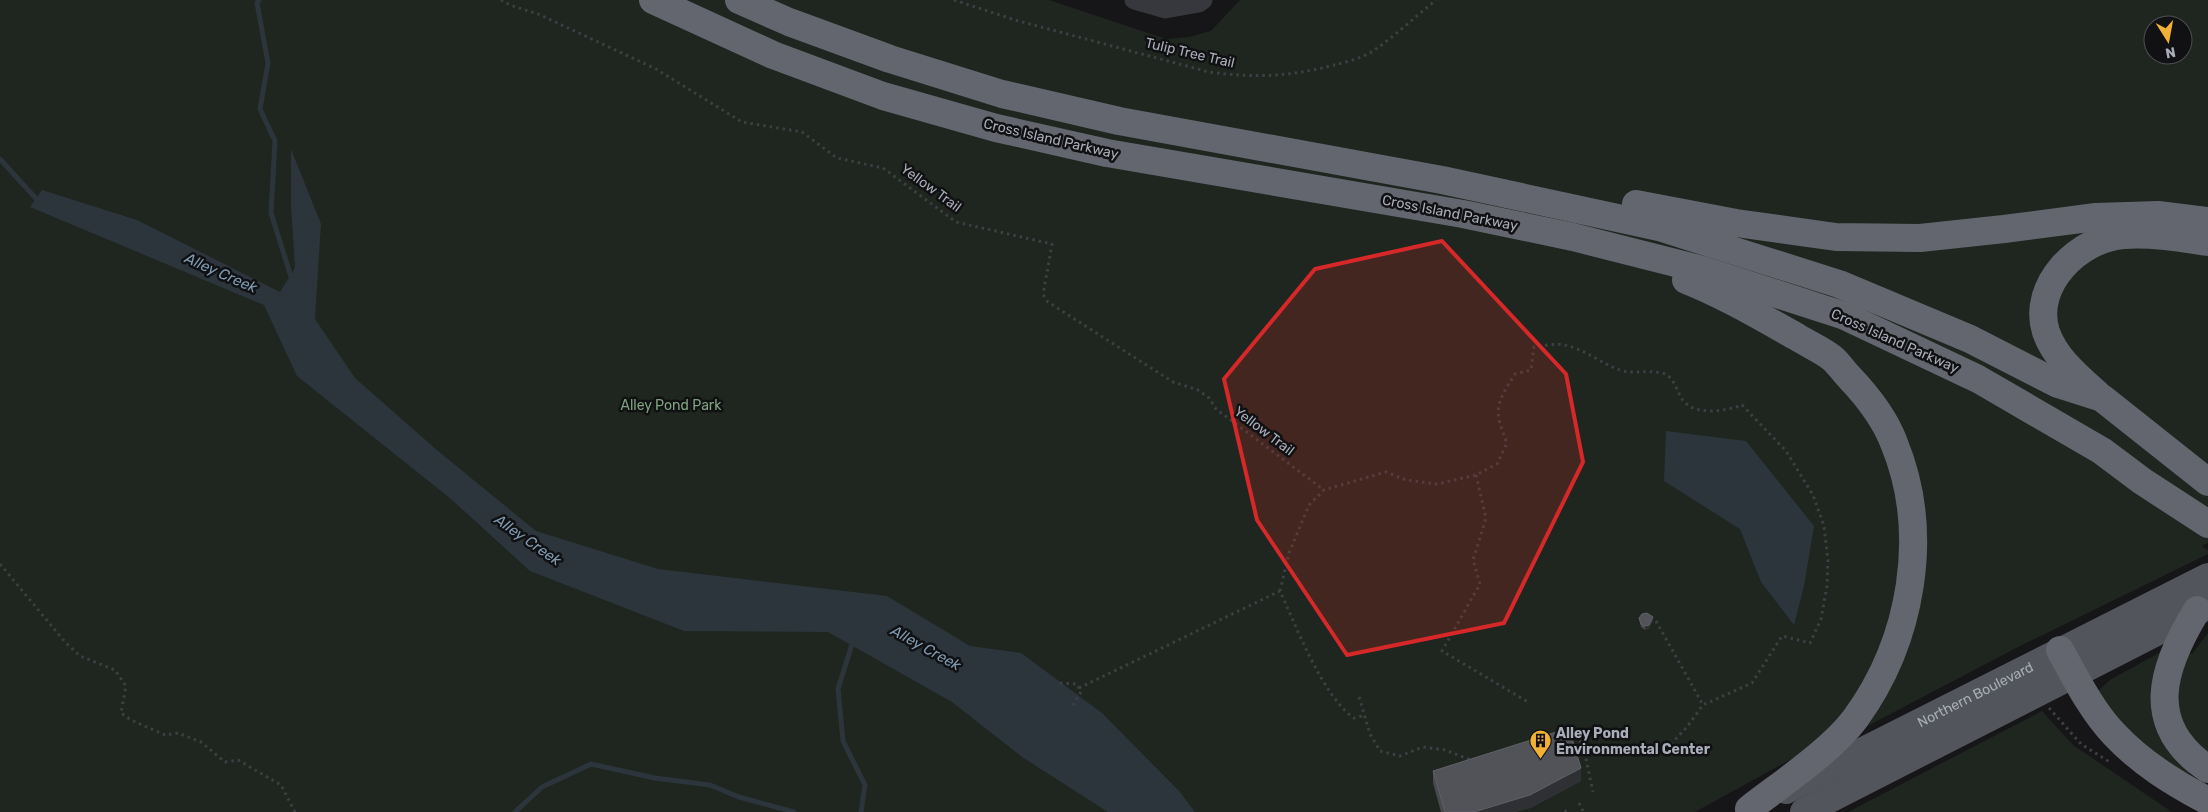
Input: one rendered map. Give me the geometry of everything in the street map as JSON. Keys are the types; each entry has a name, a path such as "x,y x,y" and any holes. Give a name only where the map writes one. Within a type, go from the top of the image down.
{"highway":[{"name":"Cross Island Parkway","path":"653,0 773,55 884,96 996,128 1107,153 1463,214 1572,237 1703,270 1845,316 1978,379 2102,451 2142,481 2208,524"},
{"path":"739,0 789,22 890,59 1002,94 1119,120 1442,180 1659,227 1839,284 1970,339 2058,384 2102,398"},
{"path":"1442,180 1586,195 1721,220 1836,237 1920,238 2004,230 2096,217 2158,215 2208,221"},
{"path":"2208,242 2167,237 2123,235 2094,242 2068,260 2052,283 2043,309 2046,332 2056,354 2102,398 2208,482"},
{"path":"1572,237 1701,286 1768,320 1832,358 1870,400 1894,442 1906,478 1914,547 1910,581 1900,630 1880,680 1854,720 1820,754 1746,810"},
{"path":"2203,608 2172,655 2166,674 2164,704 2167,718 2179,741 2188,753 2208,769"},
{"path":"2060,650 2073,674 2114,734 2144,761 2179,786 2208,801"}],"main road":[{"name":"Northern Boulevard","path":"1746,810 2208,576"},
{"name":"Northern Boulevard","path":"1804,812 2203,608"}],"street":[{"path":"1134,0 1166,9 1201,2"}],"path":[{"name":"Yellow Trail","path":"501,0 538,14 656,69 742,122 802,132 837,158 883,168 956,222 1052,244 1044,289 1044,296 1048,302 1173,382 1198,390 1204,394 1216,409 1324,490"},
{"name":"Tulip Tree Trail","path":"954,0 1008,17 1209,72 1241,76 1276,76 1348,62 1372,52 1436,0"},
{"path":"1363,716 1354,718 1342,710 1324,683 1280,591 1289,553 1309,505 1324,490 1386,472 1406,480 1437,484 1476,475 1497,464 1508,443 1497,418 1501,395 1515,374 1531,370 1534,346 1562,345 1580,350 1624,371 1653,372 1667,375 1675,384 1684,401 1696,409 1725,411 1742,405 1786,451 1813,495 1824,526 1828,560 1827,586 1821,619 1810,643 1782,636 1752,683 1703,705 1687,727 1669,746 1671,754"},
{"path":"1476,475 1486,518 1472,560 1480,584 1442,650 1528,702"},
{"path":"0,564 65,642 80,656 114,670 126,686 121,713 131,720 165,736 178,733 201,742 224,762 238,760 281,784 295,812"},
{"path":"1079,688 1280,591"},
{"path":"1656,621 1703,705"},
{"path":"1060,683 1077,684 1081,692 1072,707"},
{"path":"1359,696 1363,716 1380,751 1400,756 1423,747 1445,750 1477,762"},
{"path":"1560,739 1569,736 1579,739 1583,745 1593,792"},
{"path":"1579,803 1583,811"}],"highlighted area":[{"path":"1442,241 1566,374 1583,462 1504,623 1347,655 1257,520 1224,379 1315,269"}],"green space":[{"name":"Alley Pond Park","path":"0,0 1049,0 1166,39 1189,37 1211,31 1240,0 2208,0 2208,543 2202,546 2208,550 2208,554 2018,647 1860,730 1868,717 1695,812 0,812"},
{"path":"2208,633 2208,761 2176,720 2183,652 2192,654"},
{"path":"2166,649 2193,773 2181,774 2124,734 2098,691 2110,680"},
{"path":"2042,711 2073,745 2172,812 1848,812"}],"water":[{"path":"291,149 321,224 315,319 355,378 438,451 536,531 658,569 887,596 970,646 1021,653 1102,713 1180,792 1195,812 1108,812 1022,757 952,702 828,632 684,631 530,571 451,499 297,376 264,305 30,207 42,190 137,220 280,292 295,268 291,205"},
{"path":"1666,431 1746,441 1814,526 1804,586 1794,625 1761,582 1740,529 1664,481"}],"building":[{"path":"1647,613 1653,617 1649,625 1645,626 1641,624 1639,618 1642,614"},
{"name":"Alley Pond Environmental Center","path":"1569,728 1581,768 1530,795 1474,812 1445,812 1433,771"}],"waterway":[{"path":"259,0 257,3 268,63 260,109 275,141 271,213 292,280"},
{"name":"Alley Creek","path":"0,159 40,203"},
{"path":"853,641 838,689 843,741 865,785 861,812"},
{"path":"515,812 542,787 591,764 655,778 710,785 739,797 794,812"}],"place":[{"name":"Alley Pond Environmental Center","path":"1540,760"}]}
